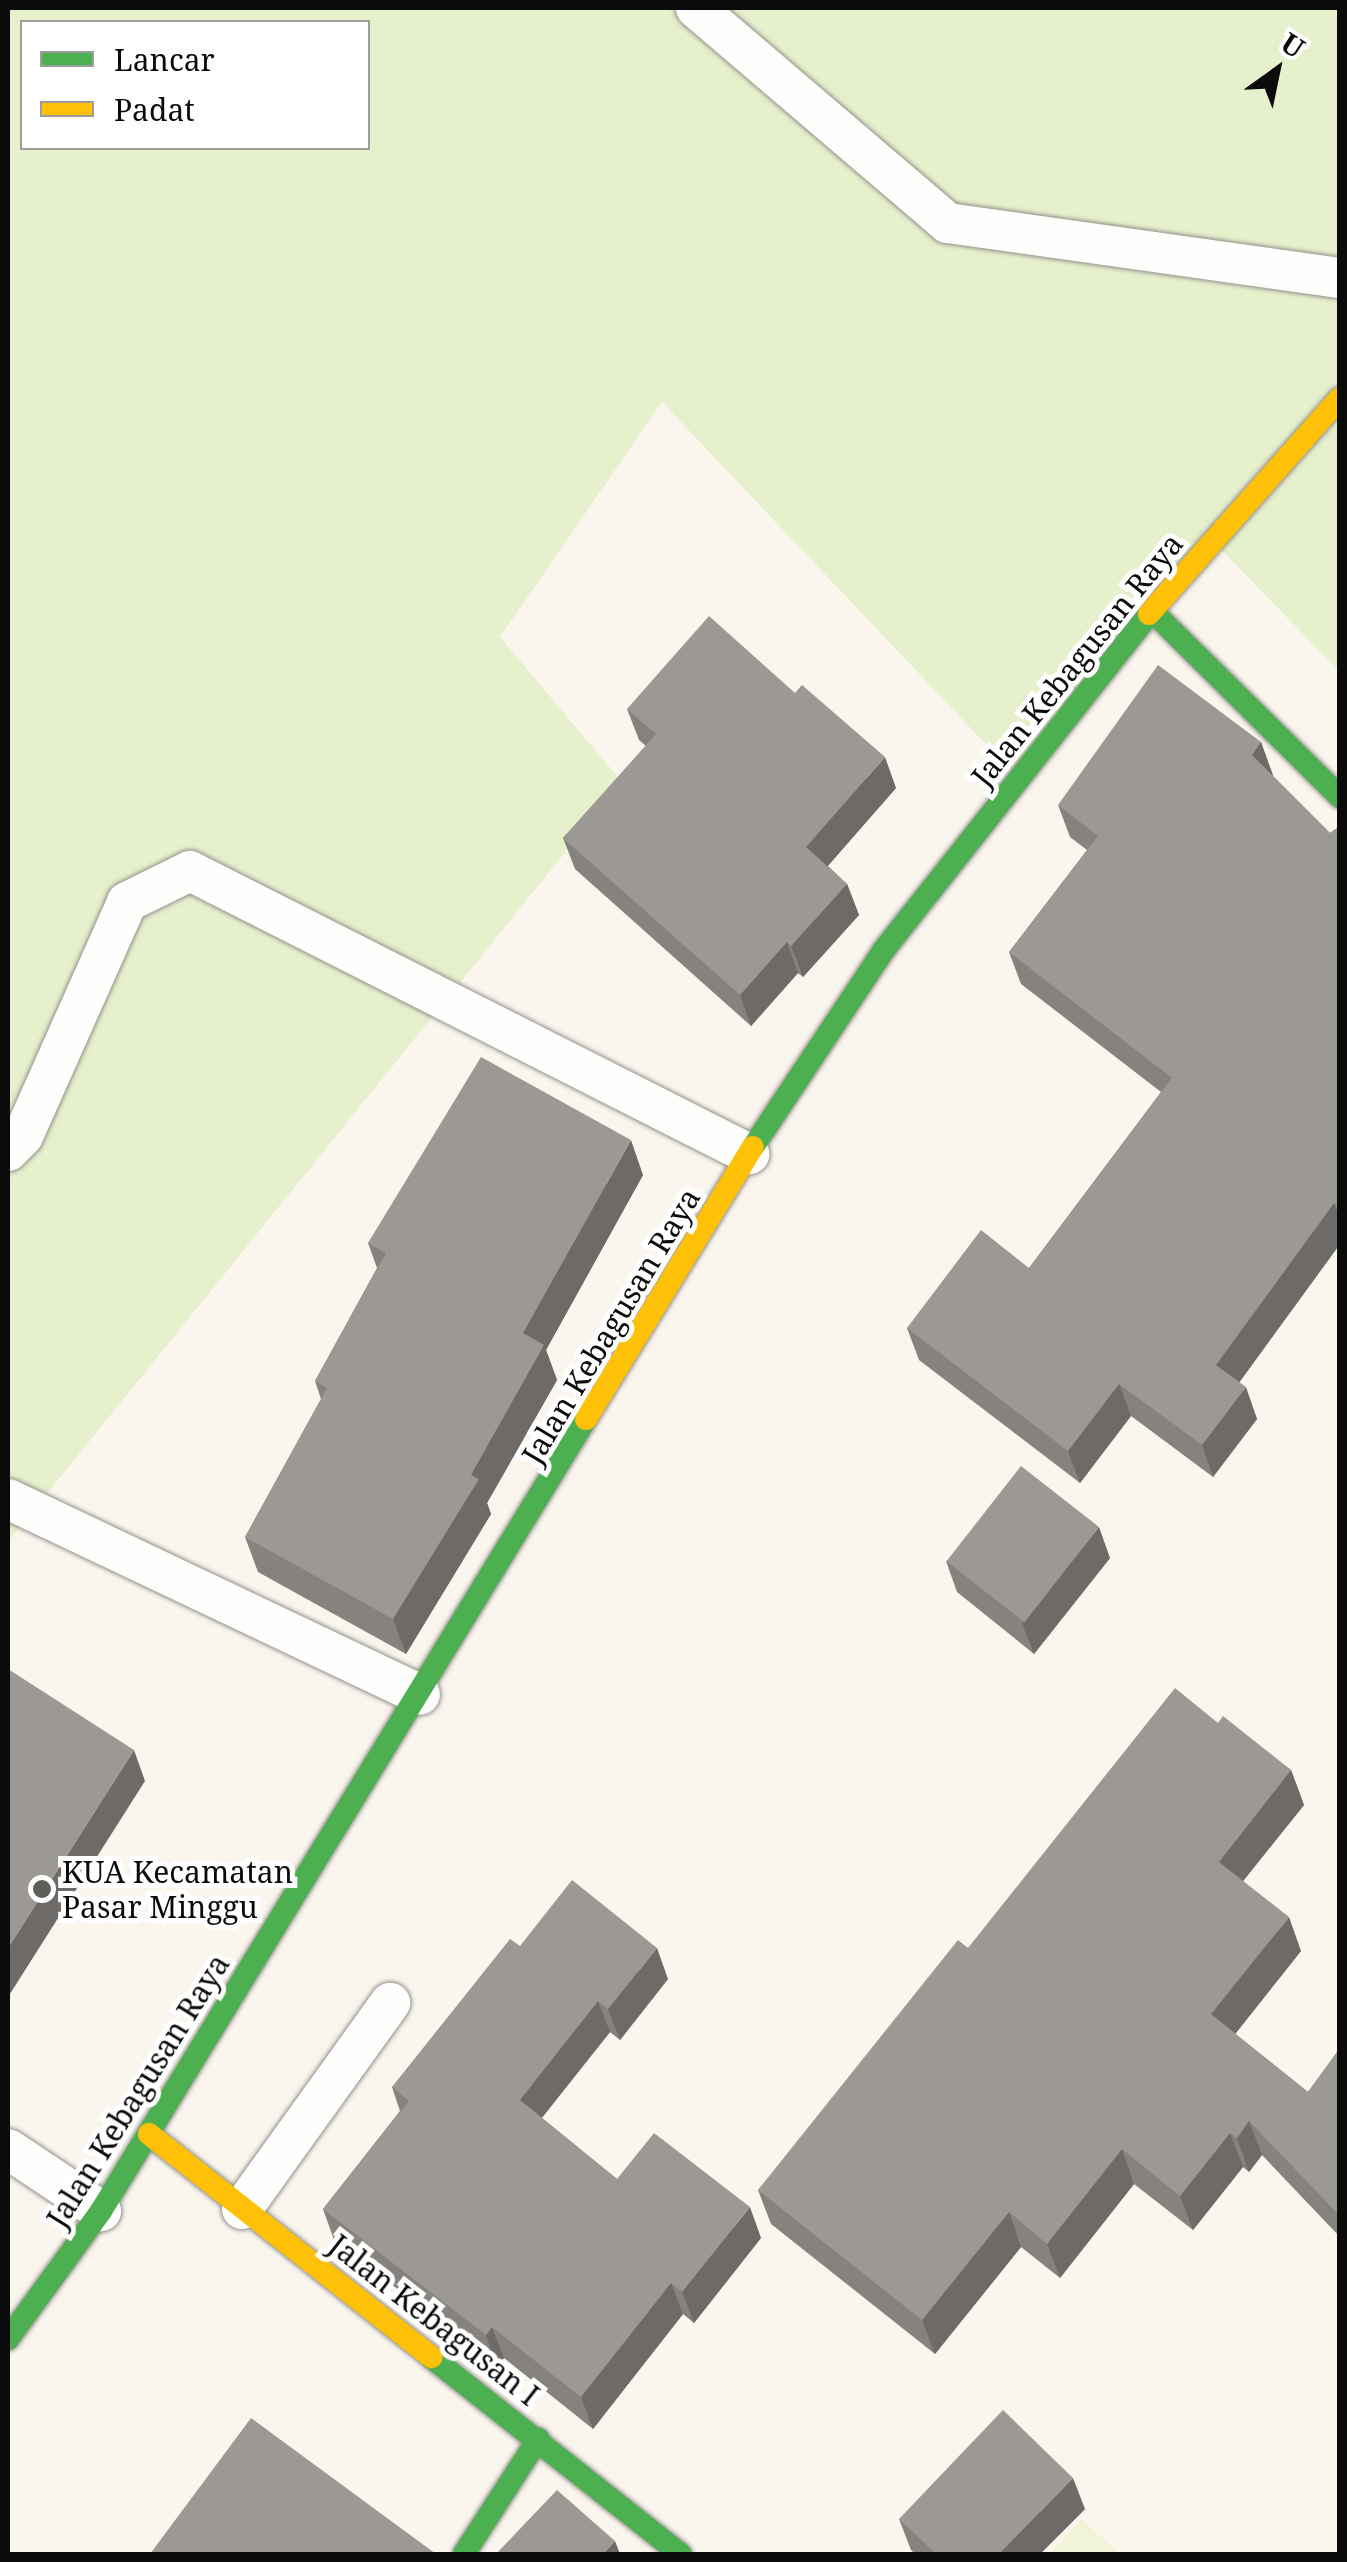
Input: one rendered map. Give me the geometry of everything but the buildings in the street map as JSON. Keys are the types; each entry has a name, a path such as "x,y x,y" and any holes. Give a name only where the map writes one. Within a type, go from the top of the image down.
{"main road":[{"name":"Jalan Kebagusan Raya","path":"8,2339 100,2211 149,2134 750,1154 883,951 1152,611 1340,398"},
{"path":"1152,611 1340,797"},
{"name":"Jalan Kebagusan I","path":"149,2134 680,2554"},
{"path":"464,2554 538,2439"}],"lane":[{"path":"696,8 948,222 1340,278"},
{"path":"8,1151 22,1136 127,902 190,872 750,1154"},
{"path":"8,1499 420,1696"},
{"path":"242,2209 390,2003"},
{"path":"8,2149 100,2211"}],"green space":[{"path":"8,8 1339,8 1339,671 1206,534 1013,773 662,402 500,637 622,782 8,1542"},
{"path":"1082,2519 1119,2554 1049,2554"}],"traffic: fast":[{"path":"1152,611 1340,797"},
{"path":"753,1147 883,951 1149,614"},
{"path":"8,2339 101,2211 586,1419"},
{"path":"431,2357 680,2554"},
{"path":"464,2554 538,2439"}],"traffic: slow":[{"path":"1149,614 1340,398"},
{"path":"586,1419 753,1147"},
{"path":"149,2134 431,2357"}],"place":[{"name":"KUA Kecamatan Pasar Minggu","path":"42,1889"}]}
